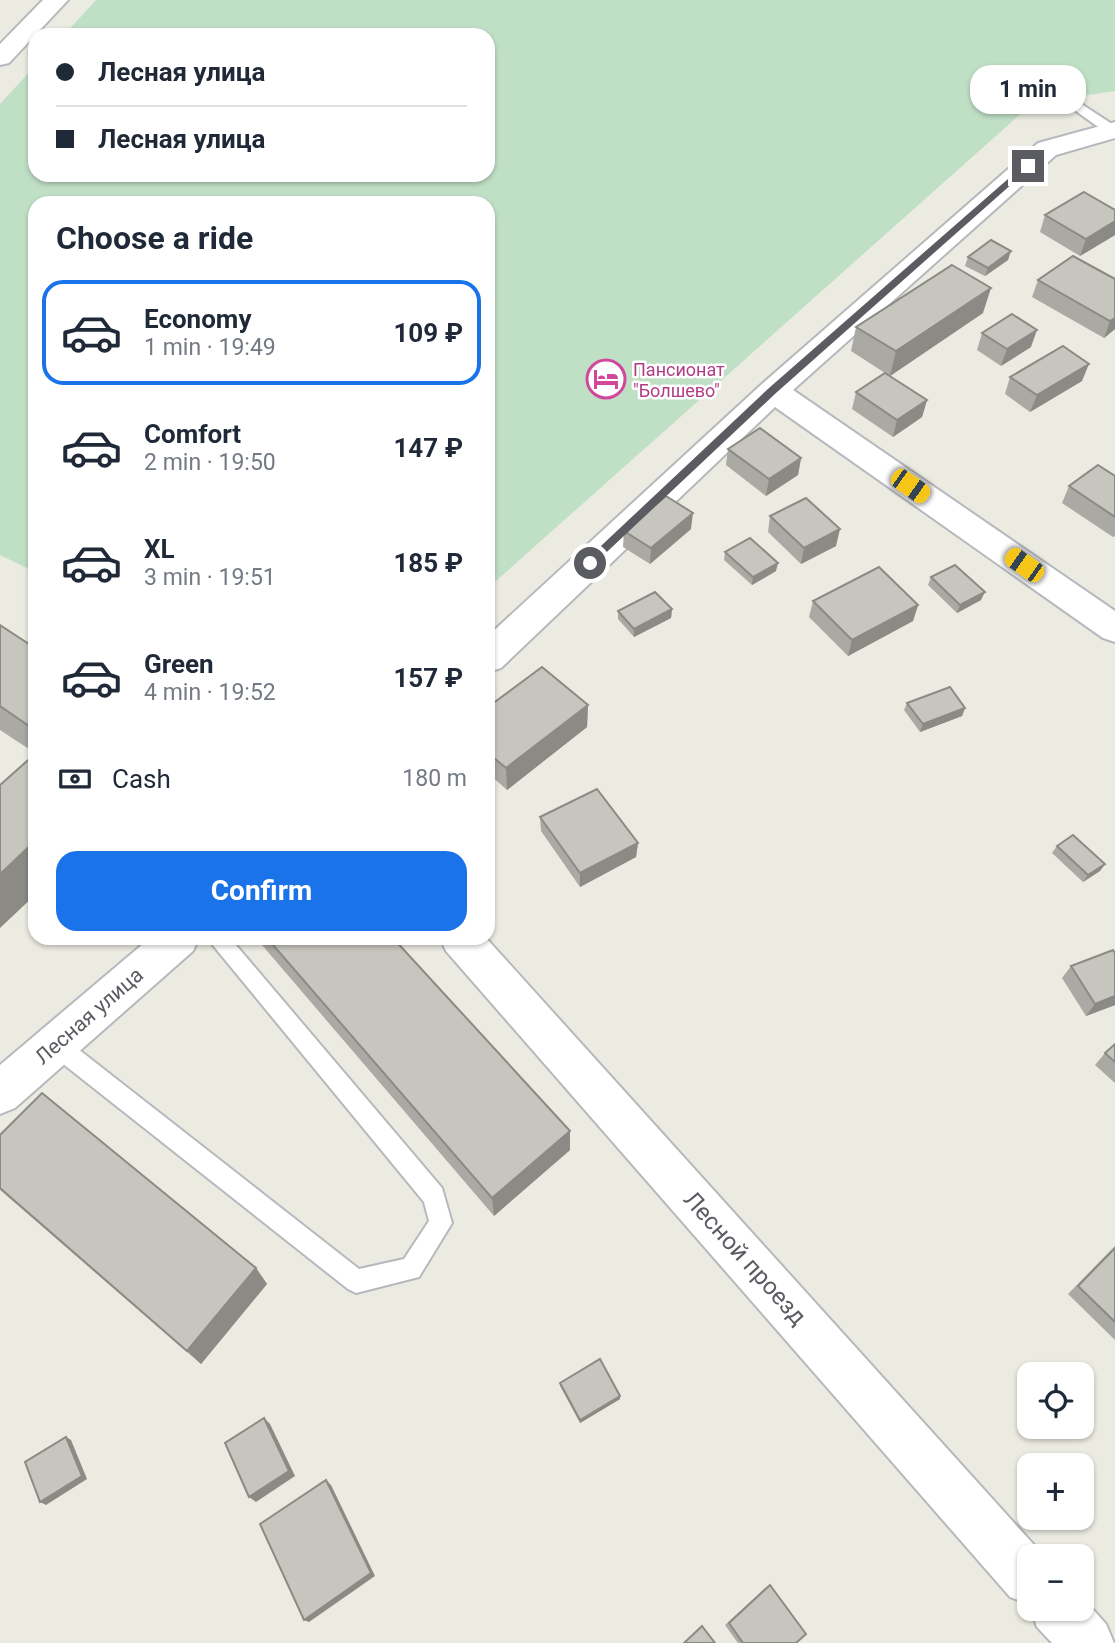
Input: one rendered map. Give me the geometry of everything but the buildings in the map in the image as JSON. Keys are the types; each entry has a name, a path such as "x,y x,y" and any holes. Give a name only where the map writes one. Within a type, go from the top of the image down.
{"street":[{"path":"29,28 56,0"},
{"path":"0,58 28,29"},
{"path":"495,651 773,391 1047,149 1114,131"},
{"path":"773,391 1115,629"},
{"name":"Лесная улица","path":"0,1093 170,945"},
{"name":"Лесной проезд","path":"466,945 1017,1565"},
{"path":"1068,1621 1087,1643"}],"lane":[{"path":"1066,98 1114,131"},
{"path":"56,1045 356,1281 411,1269 441,1223 433,1196 223,945"}],"green space":[{"name":"Пансионат \"Болшево\"","path":"96,0 1115,0 1115,91 1033,103 495,582 495,196 28,196 28,569 0,555 0,104 28,74 28,182 495,182 495,28 70,28"}],"place":[{"name":"Пансионат \"Болшево\"","path":"606,379"}],"route":[{"path":"590,563 773,391 1028,166"}]}
